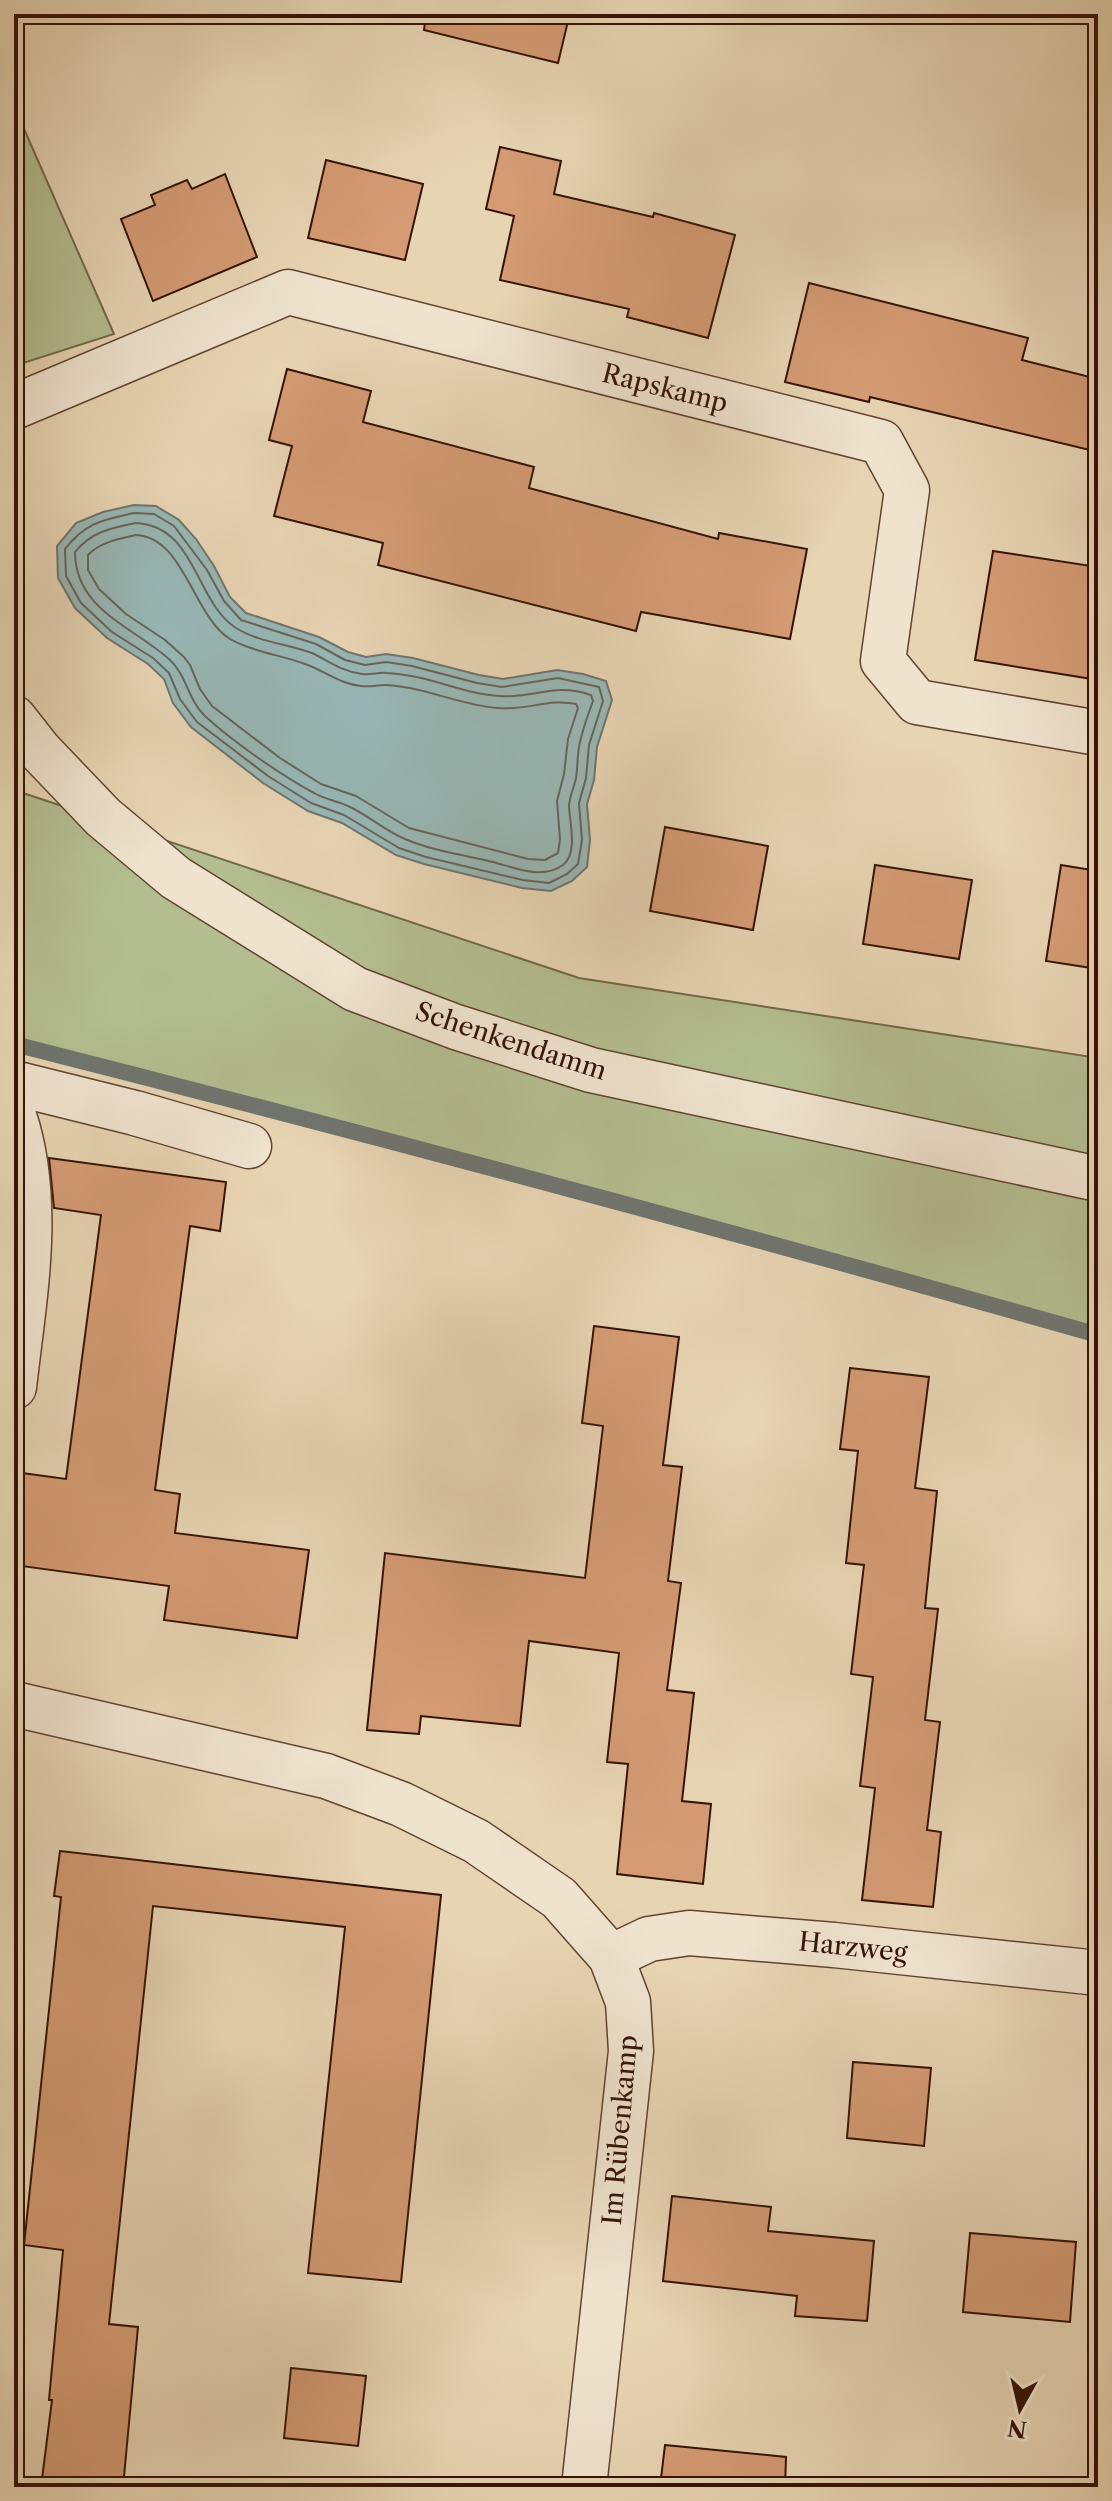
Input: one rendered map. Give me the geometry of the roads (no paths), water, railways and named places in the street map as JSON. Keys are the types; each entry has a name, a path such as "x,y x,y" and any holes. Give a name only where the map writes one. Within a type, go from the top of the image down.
{"street":[{"name":"Rapskamp","path":"14,407 288,292 881,442 907,490 883,661 917,702 1098,733"},
{"name":"Schenkendamm","path":"14,718 40,751 103,817 176,878 355,989 456,1027 591,1070 1098,1179"},
{"path":"14,1083 249,1146"},
{"path":"14,1116 22,1140 30,1223 14,1387"},
{"name":"Im Rübenkamp","path":"14,1704 326,1776 401,1804 476,1841 559,1898 611,1957 628,2002 631,2051 584,2487"},
{"name":"Harzweg","path":"611,1957 649,1939 689,1933 1098,1973"}],"water":[{"path":"134,505 156,506 179,520 214,566 230,597 246,613 319,637 348,652 366,657 386,654 413,658 503,679 557,670 606,681 612,700 597,747 594,780 587,804 590,840 587,867 572,881 551,891 522,888 396,855 342,823 308,811 263,783 191,727 173,703 164,679 148,664 107,638 75,608 58,578 57,546 76,523 103,512"}],"waterway":[{"path":"14,1044 557,1186 1098,1335"}]}
